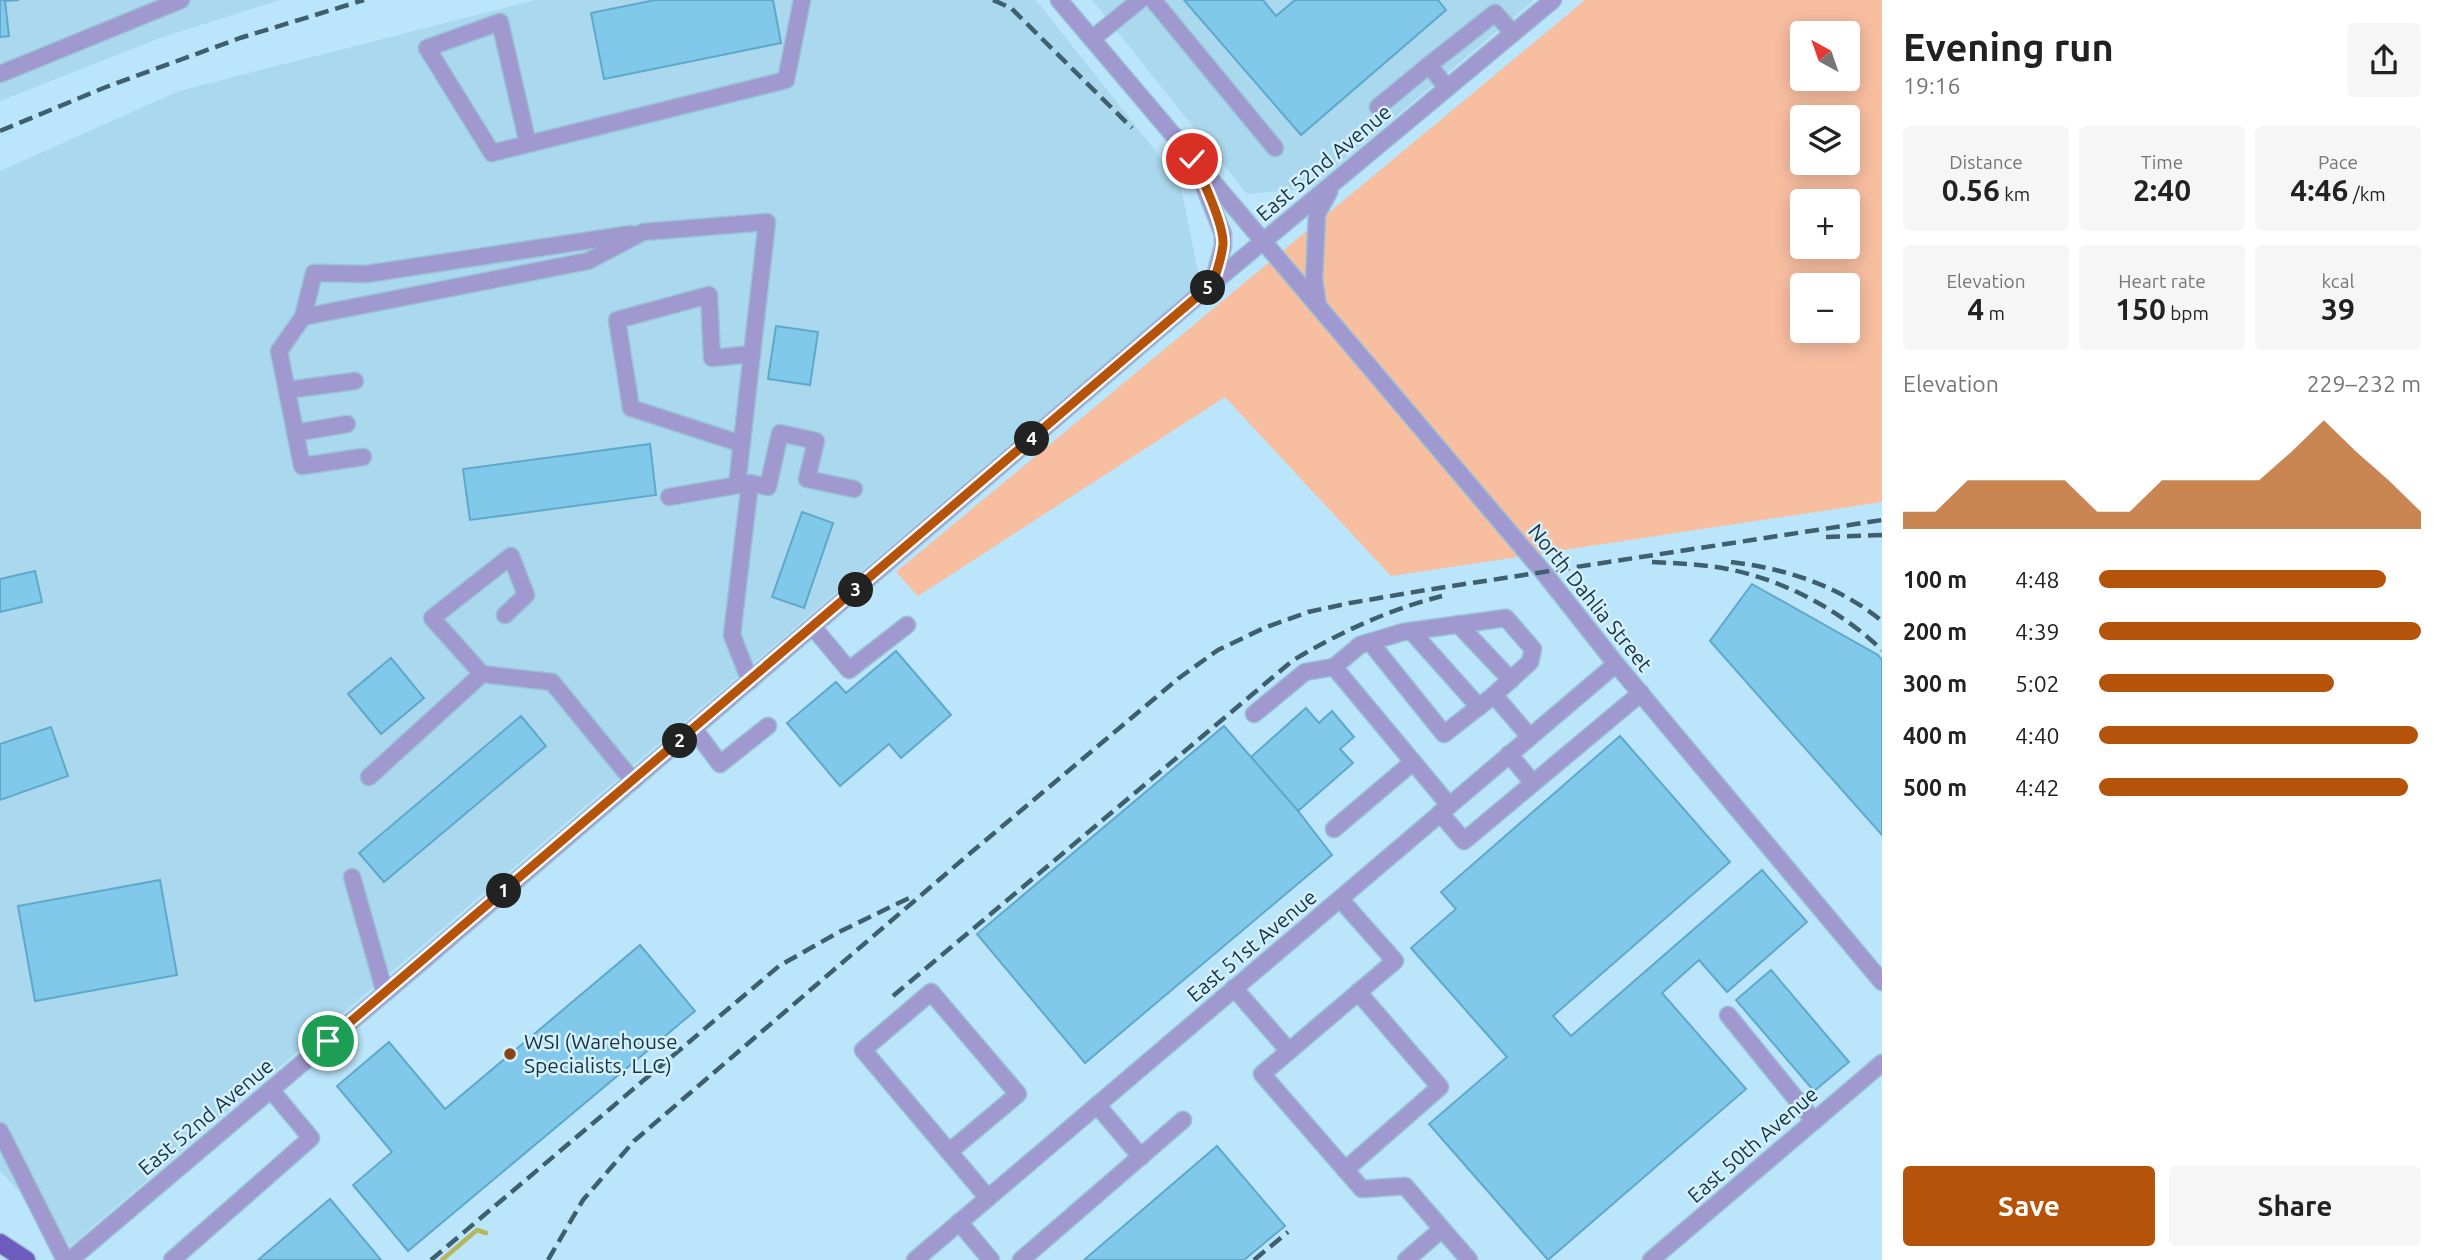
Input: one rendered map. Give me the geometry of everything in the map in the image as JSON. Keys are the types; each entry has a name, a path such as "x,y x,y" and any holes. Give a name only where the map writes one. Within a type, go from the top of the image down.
{"main road":[{"path":"0,1243 26,1260"},
{"path":"0,1252 4,1260"}],"street":[{"path":"0,74 181,0"},
{"path":"528,144 500,22 427,48 492,153 786,80 802,0"},
{"path":"1059,0 1184,148 1199,173 1223,234 1223,246 1213,283"},
{"path":"1092,39 1140,0"},
{"path":"1153,0 1275,148"},
{"name":"East 52nd Avenue","path":"67,1260 633,782 1213,283 1553,0"},
{"path":"1378,107 1495,13 1513,33"},
{"path":"1429,65 1447,88"},
{"name":"North Dahlia Street","path":"1184,148 1544,573 1616,664 1882,982"},
{"path":"1319,308 1314,280 1317,215 1322,203 1345,173"},
{"path":"363,457 302,466 279,351 303,317 314,273 366,274 643,232 767,222 742,444 744,484 732,635 750,681"},
{"path":"303,317 588,261 643,232"},
{"path":"742,444 631,408 617,320 709,295 712,358 752,354"},
{"path":"287,390 355,381"},
{"path":"295,433 347,424"},
{"path":"670,497 744,484 768,487 780,433 816,440 807,479 854,489"},
{"path":"505,615 526,595 511,556 432,618 482,674 552,682 633,782"},
{"path":"1254,714 1305,672 1334,667 1360,645 1370,642 1412,632 1506,618 1533,649 1530,662 1494,695 1444,734 1370,642"},
{"path":"1458,624 1511,680"},
{"path":"813,627 849,670 907,625"},
{"path":"1412,632 1479,707"},
{"name":"East 51st Avenue","path":"915,1260 1616,664"},
{"path":"1334,667 1413,762 1464,841 1641,693"},
{"path":"369,777 482,674"},
{"path":"1494,695 1530,737"},
{"path":"694,729 720,764 768,726"},
{"path":"1509,754 1533,783"},
{"path":"1334,829 1413,762"},
{"path":"352,877 385,993"},
{"path":"1340,898 1395,961 1262,1074 1362,1189 1405,1186 1469,1260"},
{"path":"1234,988 1289,1051"},
{"path":"948,1152 1017,1094 931,992 863,1050 948,1152 988,1198"},
{"path":"1345,1170 1440,1087 1358,992"},
{"path":"1728,1015 1814,1121"},
{"name":"East 50th Avenue","path":"1651,1260 1882,1063"},
{"path":"172,1260 311,1138 271,1090"},
{"path":"1097,1105 1141,1157"},
{"path":"1021,1260 1184,1120"},
{"path":"0,1131 67,1260"},
{"path":"959,1222 991,1260"},
{"path":"1406,1260 1442,1229"}],"shaded area":[{"path":"0,0 280,0 160,38 0,101"},
{"path":"535,0 1036,0 1180,182 1200,282 70,1246 0,1171 0,171 179,91"},
{"path":"1092,0 1534,0 1311,188 1247,194"},
{"path":"1585,0 1882,0 1882,502 1391,576 1225,397 918,596 896,572"}],"building":[{"path":"0,0 19,0 5,1 9,36 0,37"},
{"path":"655,0 773,0 781,43 604,79 591,13"},
{"path":"1184,0 1263,0 1276,16 1295,0 1438,0 1446,10 1301,135"},
{"path":"776,326 818,332 810,385 768,379"},
{"path":"650,444 656,495 470,520 463,469"},
{"path":"802,512 833,523 804,608 772,597"},
{"path":"35,571 42,602 0,612 0,579"},
{"path":"1752,584 1878,655 1882,660 1882,835 1710,641"},
{"path":"896,651 951,715 901,758 889,744 840,786 787,723 836,682 846,693"},
{"path":"391,658 424,698 381,734 348,694"},
{"path":"1306,708 1319,723 1332,711 1354,737 1340,749 1353,763 1298,811 1251,757"},
{"path":"521,716 546,746 384,882 359,853"},
{"path":"1224,726 1298,811 1332,855 1085,1063 977,934"},
{"path":"51,727 68,776 0,800 0,744"},
{"path":"1620,736 1730,862 1553,1016 1571,1036 1762,870 1807,922 1727,992 1699,960 1662,993 1746,1089 1548,1260 1429,1124 1507,1057 1411,948 1456,909 1441,892"},
{"path":"160,880 177,975 35,1001 18,906"},
{"path":"640,945 695,1011 408,1251 353,1185 392,1152 337,1086 389,1042 445,1109"},
{"path":"1771,970 1849,1062 1814,1091 1736,1000"},
{"path":"1217,1146 1285,1226 1244,1260 1084,1260"},
{"path":"330,1199 381,1260 258,1260"}],"waterway":[{"path":"442,1260 477,1230 486,1233"}],"railway":[{"path":"0,131 106,87 240,38 364,0"},
{"path":"993,0 1011,8 1132,128"},
{"path":"548,1260 583,1200 634,1141 968,855 1179,678 1218,650 1264,628 1308,612 1350,603 1882,520"},
{"path":"1826,537 1882,535"},
{"path":"1652,562 1692,564 1739,571 1784,586 1846,621 1882,650"},
{"path":"1731,562 1792,574 1829,588 1882,621"},
{"path":"893,996 1292,661 1365,623 1442,596"},
{"path":"431,1260 779,966 839,932 909,898"},
{"path":"1254,1260 1288,1232"}],"place":[{"name":"WSI (Warehouse Specialists, LLC)","path":"510,1054"}],"route":[{"path":"328,1041 1213,283 1223,246 1223,234 1192,159"}]}
